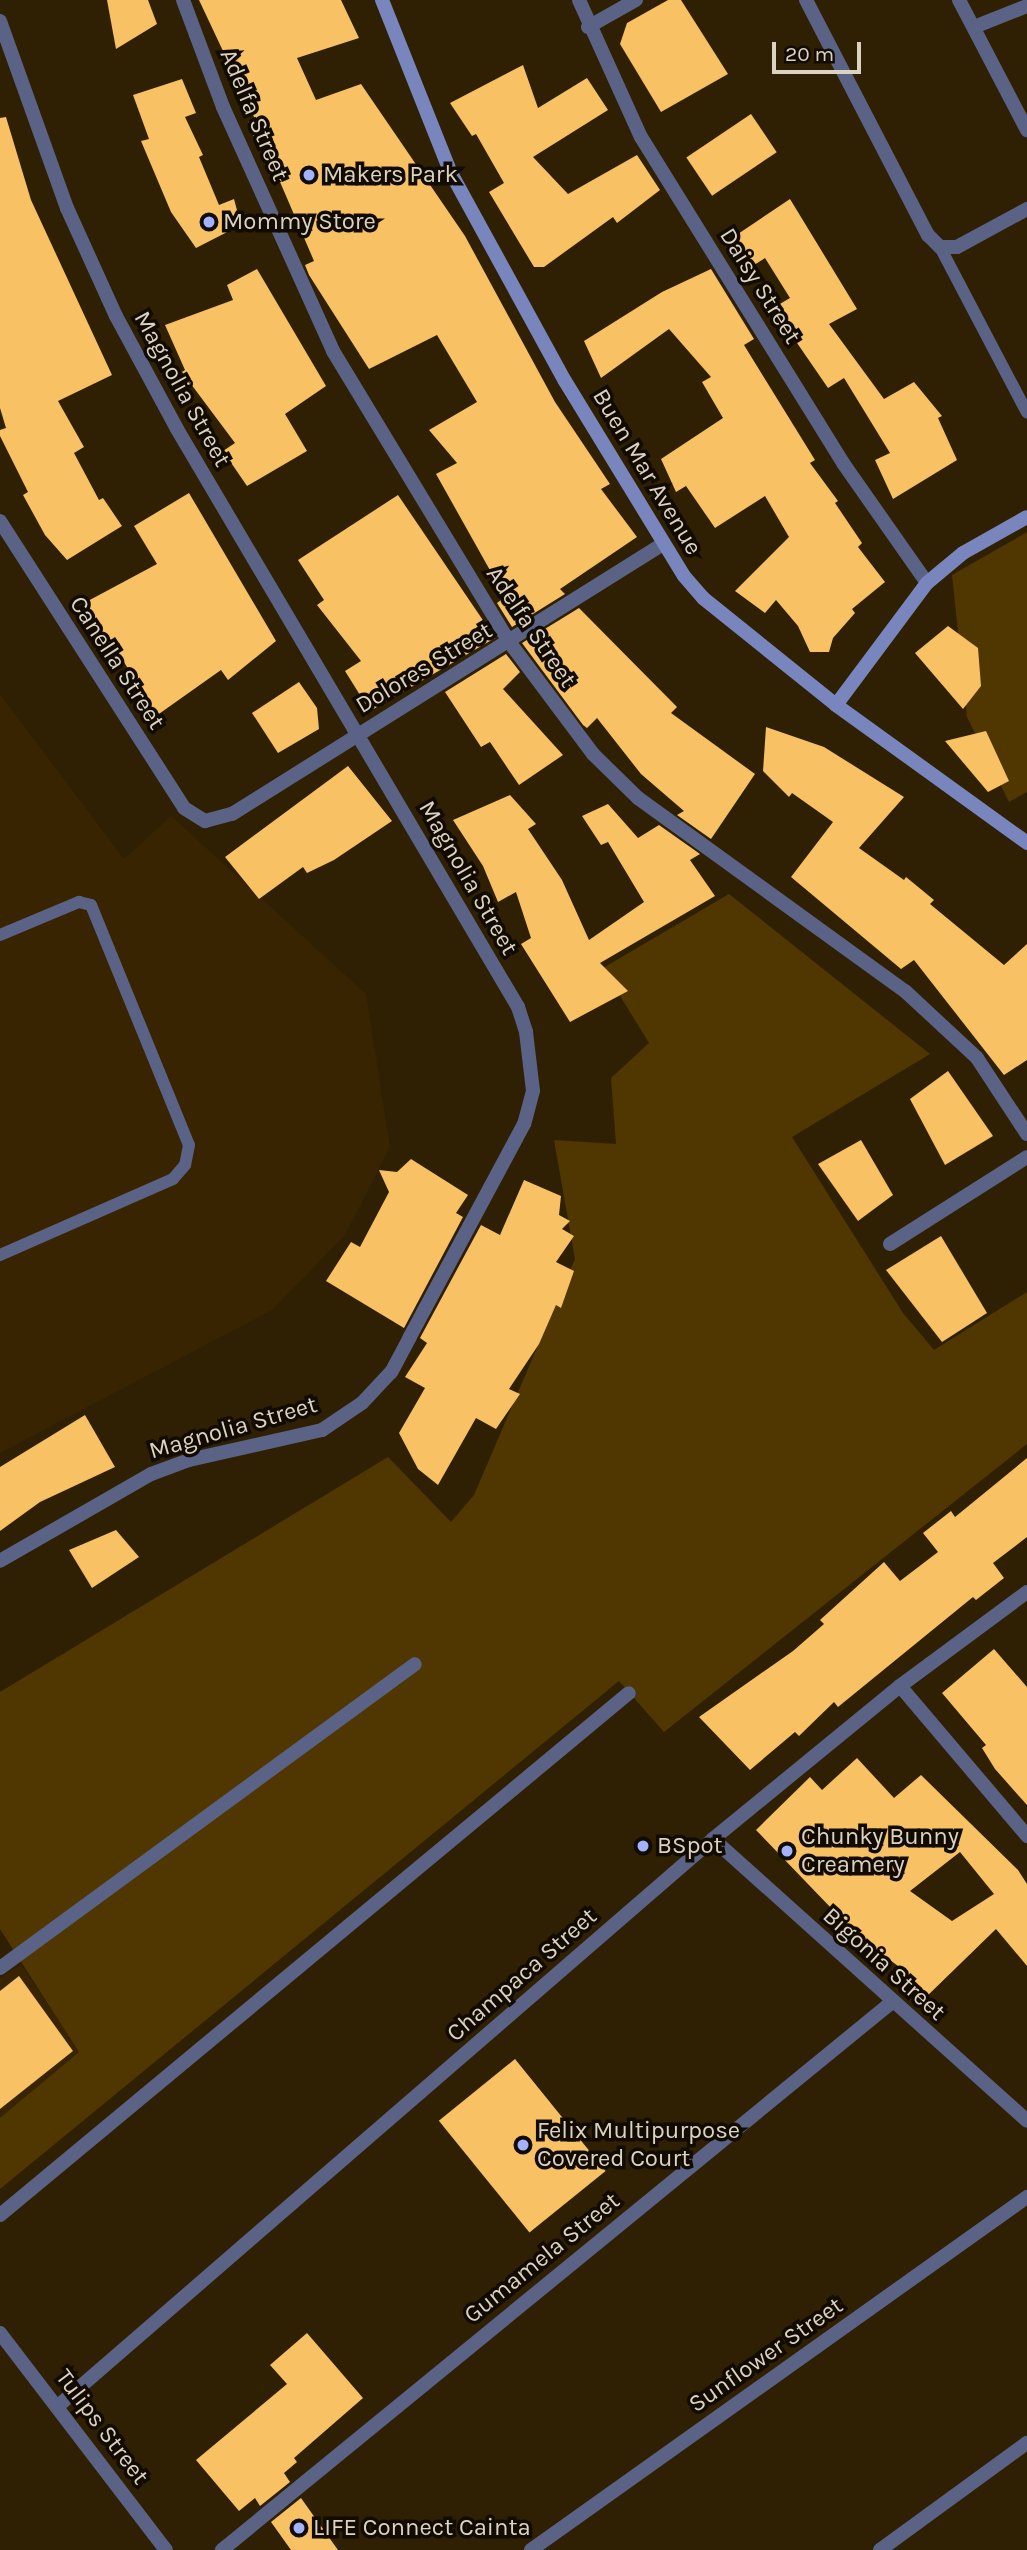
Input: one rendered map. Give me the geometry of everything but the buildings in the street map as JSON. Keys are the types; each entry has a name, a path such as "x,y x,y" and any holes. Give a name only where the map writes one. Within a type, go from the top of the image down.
{"street":[{"name":"Adelfa Street","path":"183,0 223,107 333,351 510,643 593,754 638,798 905,991 977,1058 1027,1134"},
{"name":"Buen Mar Avenue","path":"382,0 451,173 565,381 663,544 703,598 836,705 1027,843"},
{"name":"Daisy Street","path":"579,0 588,27 640,137 843,463 927,583"},
{"path":"588,27 636,0"},
{"path":"806,0 928,235 940,247 957,247 1027,209"},
{"path":"959,0 1027,130"},
{"path":"974,27 1027,6"},
{"name":"Magnolia Street","path":"0,21 67,208 116,316 177,429 518,1007 526,1032 533,1091 524,1124 391,1372 362,1403 322,1430 189,1460 151,1474 0,1561"},
{"path":"836,705 927,583 963,553 1027,517"},
{"name":"Canella Street","path":"0,521 184,808 205,821"},
{"name":"Dolores Street","path":"205,821 232,814 357,734 510,643 663,544"},
{"path":"890,1244 1027,1157"},
{"name":"Champaca Street","path":"58,2406 713,1839 901,1686 1027,1592"},
{"path":"0,1968 415,1664"},
{"path":"901,1686 1027,1836"},
{"path":"0,2215 629,1693"},
{"name":"Bigonia Street","path":"713,1839 1027,2121"},
{"name":"Gumamela Street","path":"222,2550 892,2002"},
{"name":"Sunflower Street","path":"531,2550 1027,2197"},
{"name":"Tulips Street","path":"0,2333 166,2550"},
{"path":"880,2550 1027,2443"}],"lane":[{"path":"940,247 1027,413"},
{"path":"0,935 79,902 91,905 189,1145 185,1166 173,1180 0,1255"}],"shaded area":[{"path":"1027,532 1027,792 1009,802 967,717 952,575"},
{"path":"0,694 124,859 171,816 366,994 390,1147 345,1235 272,1310 0,1453"},
{"path":"729,894 930,1054 792,1137 903,1313 934,1350 1027,1292 1027,1444 664,1732 619,1681 0,2189 0,2118 79,2052 0,1929 0,1692 388,1457 451,1522 474,1495 575,1259 554,1140 616,1144 611,1078 649,1043 603,968"},
{"path":"21,1965 80,2052 0,2118 0,1978"}],"place":[{"name":"Makers Park","path":"309,175"},
{"name":"Mommy Store","path":"209,222"},
{"name":"BSpot","path":"643,1846"},
{"name":"Chunky Bunny Creamery","path":"787,1851"},
{"name":"Felix Multipurpose Covered Court","path":"523,2145"},
{"name":"LIFE Connect Cainta","path":"299,2528"}]}
